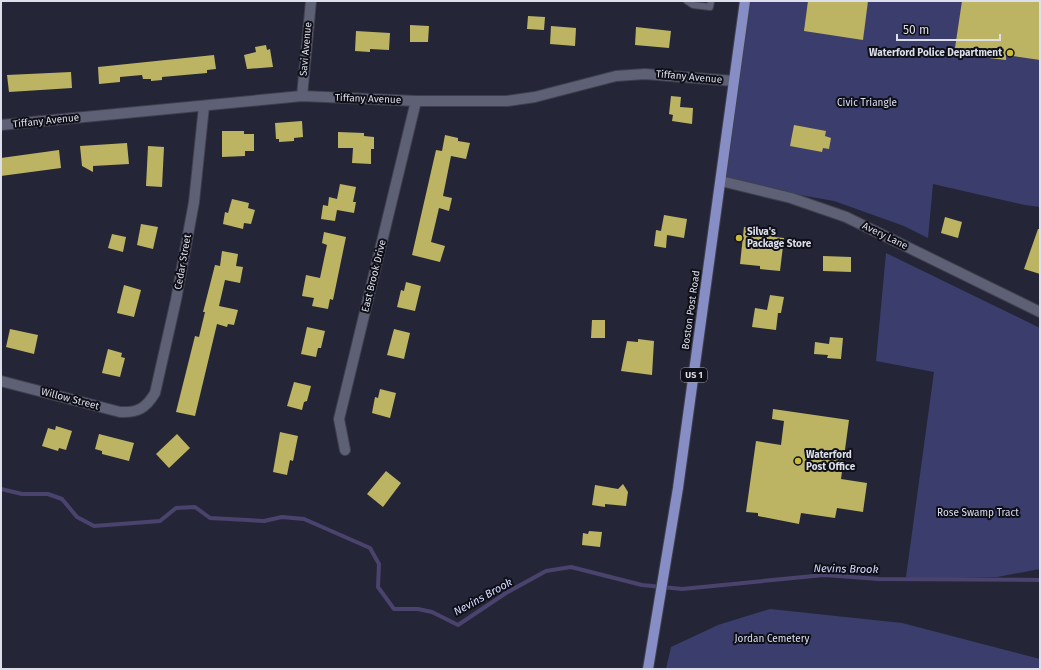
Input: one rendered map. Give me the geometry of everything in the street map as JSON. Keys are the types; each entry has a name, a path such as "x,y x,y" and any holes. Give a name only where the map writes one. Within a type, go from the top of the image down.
{"main road":[{"name":"Boston Post Road","path":"648,669 678,488 745,1"}],"street":[{"name":"Savi Avenue","path":"302,96 311,1"},
{"name":"Tiffany Avenue","path":"1,125 302,96 416,101 507,101 535,97 616,76 645,74 734,81"},
{"name":"East Brook Drive","path":"345,450 339,419 416,101"},
{"name":"Cedar Street","path":"140,411 148,404 155,394 176,300 194,202 204,106"},
{"name":"Avery Lane","path":"721,181 790,198 846,217 1040,312"},
{"name":"Willow Street","path":"1,381 120,412 140,411"}],"lane":[{"path":"687,1 693,5 710,8 711,1"}],"green space":[{"name":"Civic Triangle","path":"749,1 1040,1 1040,207 933,184 928,238 904,226 834,201 721,181"},
{"name":"Rose Swamp Tract","path":"886,253 1040,328 1040,569 997,577 915,579 906,577 934,372 876,361"},
{"name":"Jordan Cemetery","path":"770,609 902,623 1040,659 1040,669 666,669 671,647 718,625"}],"building":[{"path":"808,1 868,1 863,40 804,31"},
{"name":"Waterford Police Department","path":"962,1 1040,2 1040,60 1006,55 1006,60 980,57 981,52 955,48"},
{"path":"528,16 545,17 544,30 527,29"},
{"path":"410,25 429,26 428,42 410,42"},
{"path":"551,26 576,28 575,46 550,44"},
{"path":"636,27 671,31 669,48 635,45"},
{"path":"356,31 390,33 389,50 370,49 370,52 355,51"},
{"path":"266,45 267,50 270,49 273,67 247,69 244,55 256,52 255,47"},
{"path":"214,55 216,69 207,70 207,73 162,77 162,80 151,81 151,79 143,79 142,75 120,77 120,82 99,84 98,67"},
{"path":"71,72 72,88 9,92 7,75"},
{"path":"671,96 681,97 680,107 693,108 692,124 672,121 673,115 669,114"},
{"path":"302,121 303,137 294,138 294,141 279,142 279,139 276,139 275,123"},
{"path":"794,125 826,131 825,136 831,138 829,149 823,148 822,152 790,146"},
{"path":"222,131 244,131 244,134 254,134 254,151 245,151 245,156 222,157"},
{"path":"338,132 364,133 364,136 374,137 374,149 371,149 371,164 352,163 353,148 338,148"},
{"path":"445,135 458,138 458,141 470,143 466,159 451,156 443,196 452,198 449,211 439,208 431,242 445,246 440,262 412,255 436,150 442,151"},
{"path":"127,143 129,164 93,166 93,172 82,166 80,146"},
{"path":"148,146 164,147 162,187 146,186"},
{"path":"59,150 61,168 1,176 1,158"},
{"path":"340,184 356,187 353,202 356,202 354,213 337,210 335,221 321,219 323,205 328,206 329,197 337,199"},
{"path":"232,199 249,203 248,208 255,210 251,224 244,223 243,229 223,224 225,212 228,213"},
{"path":"664,215 687,219 684,238 667,235 666,248 654,246 656,230 661,231"},
{"path":"945,217 962,222 958,238 941,233"},
{"path":"141,224 158,227 153,249 137,245"},
{"path":"744,227 776,231 775,237 784,238 780,271 760,269 760,266 740,264"},
{"path":"1038,229 1040,229 1040,274 1024,269"},
{"path":"324,232 346,237 333,300 330,299 328,309 312,306 314,298 302,296 306,275 320,278 327,245 322,243"},
{"path":"112,234 126,237 123,252 108,248"},
{"path":"222,251 238,254 236,266 243,267 240,283 225,280 219,306 238,310 234,325 228,324 227,327 217,324 195,416 176,412 195,336 199,337 205,312 203,312 215,265 220,266"},
{"path":"823,256 851,257 851,272 823,271"},
{"path":"406,282 421,286 415,311 397,307 401,290 404,291"},
{"path":"124,285 141,290 134,317 117,313"},
{"path":"770,295 784,297 781,313 778,313 776,330 752,327 755,308 767,310"},
{"path":"592,320 605,320 605,338 591,338"},
{"path":"307,327 325,331 321,348 318,348 316,357 301,354"},
{"path":"10,329 38,335 34,354 6,347"},
{"path":"394,329 410,333 404,359 387,355"},
{"path":"830,337 843,338 841,359 827,358 828,355 814,354 815,342 829,344"},
{"path":"638,339 654,341 652,375 621,371 627,341 638,342"},
{"path":"108,349 122,353 121,357 125,358 120,377 102,373"},
{"path":"294,382 311,386 307,401 304,402 302,410 287,406"},
{"path":"380,389 396,393 390,418 372,413 375,397 378,398"},
{"name":"Waterford Post Office","path":"773,409 849,420 841,479 867,483 863,512 837,508 835,518 801,513 799,524 758,516 758,513 746,512 756,441 781,445 784,421 772,419"},
{"path":"56,426 72,431 66,450 59,448 58,451 42,446 48,428 55,430"},
{"path":"280,432 298,436 293,461 290,460 287,475 273,472"},
{"path":"99,434 134,443 129,461 102,454 102,451 95,449"},
{"path":"177,434 190,448 169,468 156,454"},
{"path":"386,471 401,483 383,507 367,494"},
{"path":"623,484 628,492 626,506 605,504 605,507 592,505 595,485 618,489"},
{"path":"589,531 602,532 600,547 582,545 583,533 588,534"}],"waterway":[{"name":"Nevins Brook","path":"1,489 22,494 48,494 62,499 77,517 94,526 160,521 176,508 195,507 210,518 264,521 282,517 304,519 370,548 379,564 378,587 394,609 418,609 432,612 458,625 506,593 546,571 571,567 642,585 682,589 824,575 879,579 1040,580"}],"place":[{"name":"Waterford Police Department","path":"1010,53"},
{"name":"Silva's Package Store","path":"739,238"},
{"name":"Waterford Post Office","path":"798,461"}]}
